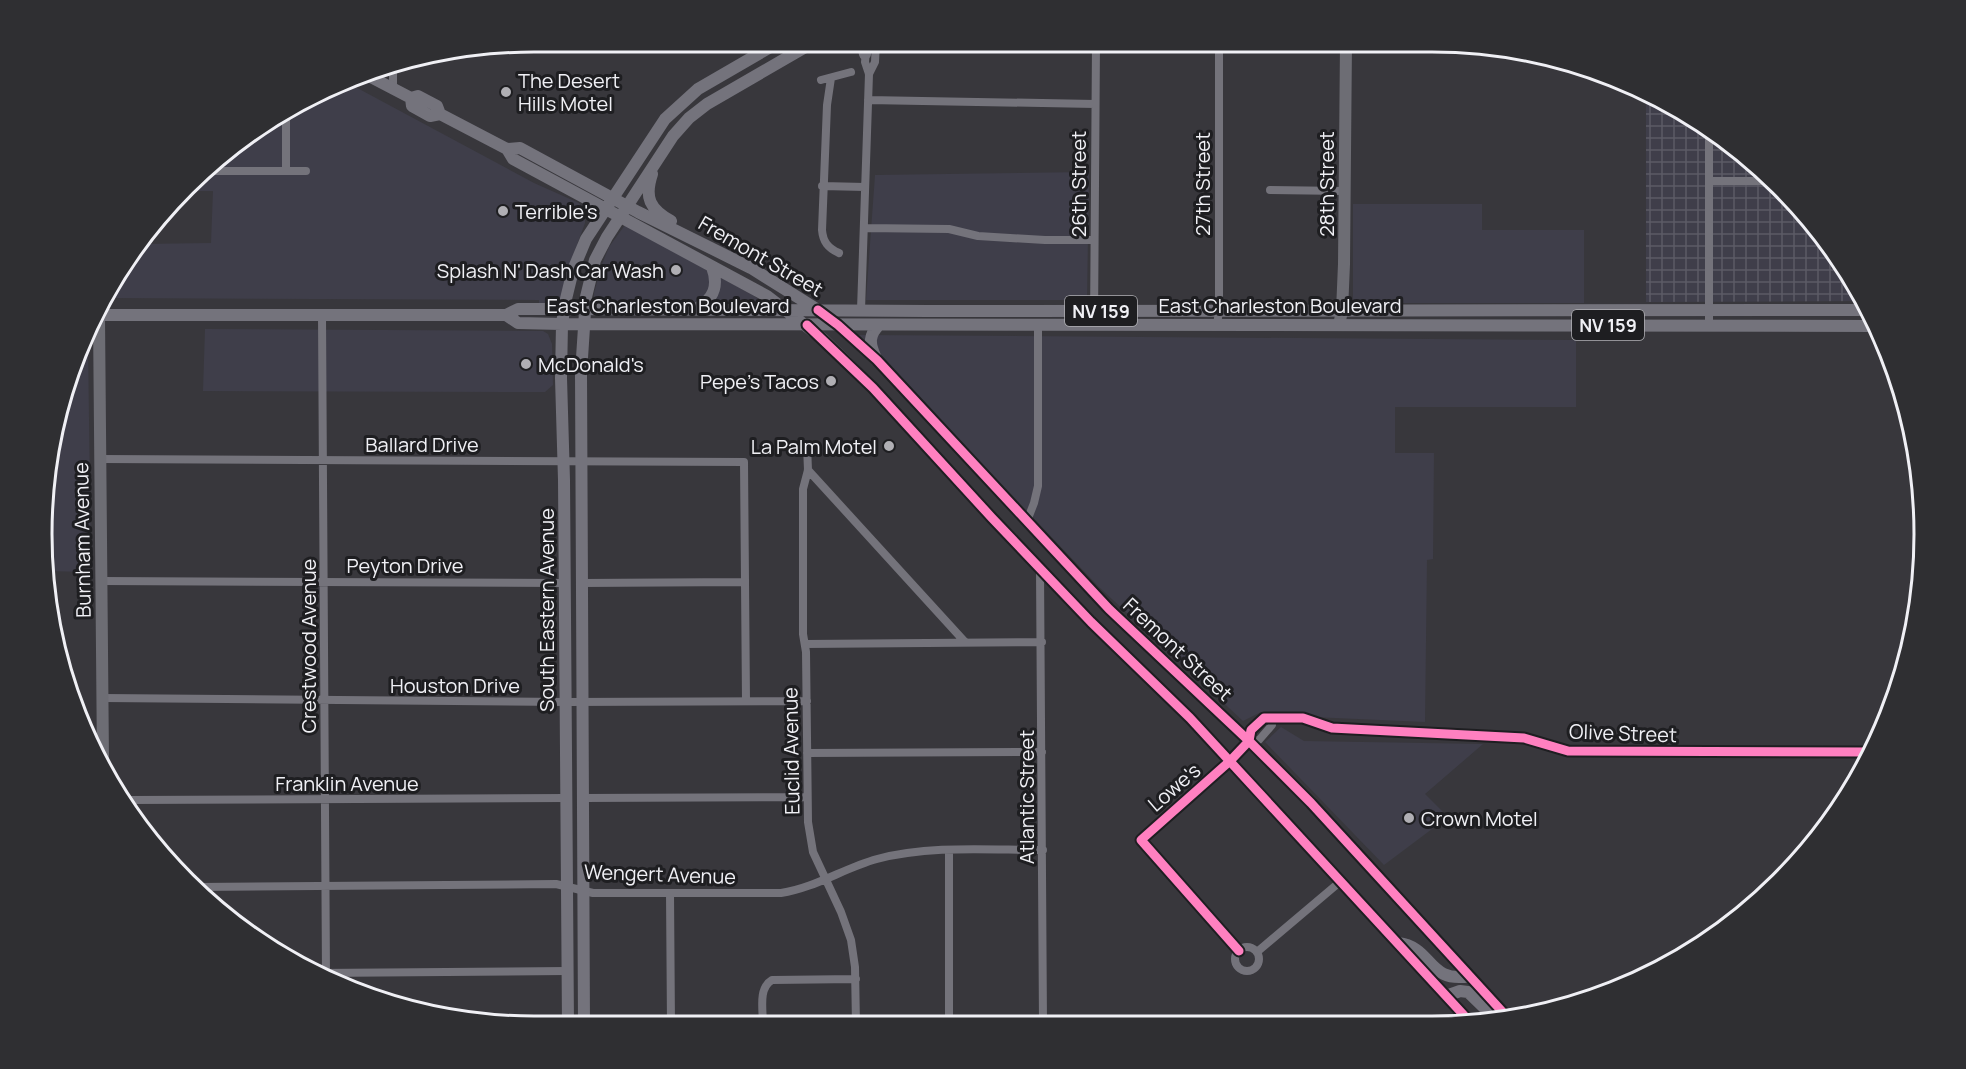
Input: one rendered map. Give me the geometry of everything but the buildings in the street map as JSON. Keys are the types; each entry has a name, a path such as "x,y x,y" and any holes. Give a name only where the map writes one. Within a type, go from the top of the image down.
{"main road":[{"name":"South Eastern Avenue","path":"567,1016 564,461 561,387 564,309 579,254 586,239 657,129 672,111 698,89 761,52"},
{"path":"698,110 700,101 706,93 762,52"},
{"path":"698,110 796,52"},
{"name":"Fremont Street","path":"376,80 411,98 418,96 437,106 440,114 507,149 513,159 623,212 712,267 767,296 807,325 873,388 1091,622 1190,718 1464,1015"},
{"name":"South Eastern Avenue","path":"584,1016 581,373 587,291 595,260 623,212 681,126 698,110"},
{"path":"657,161 649,183 650,201 657,212 682,227 690,237"},
{"name":"Fremont Street","path":"623,212 690,237 751,268 818,310 877,360 1109,609 1249,741 1332,826 1502,1011"},
{"path":"696,309 712,297 716,282 712,267"},
{"name":"East Charleston Boulevard","path":"104,317 506,315 518,309 1342,312 1858,310"},
{"path":"1487,325 1511,311 1537,325"},
{"name":"East Charleston Boulevard","path":"506,315 518,323 562,324 1866,326"},
{"path":"877,360 870,339 871,332 879,325"},
{"path":"1397,943 1415,948 1440,974 1448,977 1470,976"},
{"path":"1446,996 1460,991 1468,992 1489,1013"}],"street":[{"path":"861,310 869,74 865,52"},
{"path":"869,74 875,62 876,52"},
{"name":"26th Street","path":"1094,325 1096,52"},
{"name":"27th Street","path":"1217,325 1219,52"},
{"name":"28th Street","path":"1339,325 1342,312 1346,52"},
{"path":"821,80 852,72"},
{"path":"393,74 393,89"},
{"path":"831,78 822,186 823,239 827,246 839,253"},
{"path":"868,100 1095,104"},
{"path":"283,123 286,171"},
{"path":"1709,141 1709,325"},
{"path":"218,171 306,171"},
{"path":"1710,181 1758,181"},
{"path":"822,186 865,187"},
{"path":"1270,190 1345,191"},
{"path":"864,228 949,229 978,236 1094,240"},
{"name":"Crestwood Avenue","path":"322,315 326,886 323,968"},
{"name":"Burnham Avenue","path":"100,325 103,750"},
{"path":"1027,521 1038,486 1038,325"},
{"name":"Euclid Avenue","path":"807,446 808,470 802,489 808,822 813,852 841,912 851,940 856,979 856,1016"},
{"name":"Ballard Drive","path":"100,459 744,462 745,582"},
{"path":"808,470 964,642"},
{"name":"Atlantic Street","path":"1041,570 1043,1016"},
{"name":"Peyton Drive","path":"102,581 565,583"},
{"path":"582,583 745,582 746,701"},
{"path":"805,644 1042,642"},
{"name":"Houston Drive","path":"103,698 324,701 807,701"},
{"name":"Olive Street","path":"1230,761 1249,741 1251,730 1264,718 1303,718 1332,728 1524,738 1568,751 1862,752"},
{"path":"807,753 1042,752"},
{"name":"Lowe's","path":"1230,761 1141,840 1239,951"},
{"path":"583,798 807,797"},
{"name":"Franklin Avenue","path":"133,800 566,798"},
{"path":"949,850 950,1016"},
{"name":"Wengert Avenue","path":"206,887 556,884 593,893 781,893 798,891 876,860 906,854 949,850 1043,850"},
{"path":"1257,952 1341,881"},
{"path":"670,893 670,1016"},
{"path":"1246,947 1257,952 1259,960 1256,967 1249,971 1241,969 1236,963 1239,951 1246,947"},
{"path":"336,974 567,971"},
{"path":"763,1016 763,990 766,983 772,980 856,979"}],"shaded area":[{"path":"355,87 534,183 579,203 585,212 585,223 573,256 563,303 539,304 539,300 114,298 150,244 211,243 213,191 197,191 241,152 267,134 321,102"},
{"path":"1646,103 1673,117 1725,152 1772,194 1814,241 1853,301 1646,302"},
{"path":"1089,172 1087,300 866,300 875,175"},
{"path":"1353,204 1482,204 1482,230 1584,230 1584,303 1353,303"},
{"path":"625,225 762,302 596,303 594,293 602,264 609,247"},
{"path":"205,329 543,331 548,334 552,344 553,385 545,392 203,391"},
{"path":"859,335 1576,340 1576,407 1395,407 1395,453 1434,453 1433,559 1427,560 1425,722 1290,716 1261,712 1243,721 1099,587"},
{"path":"88,352 91,572 55,571 52,534 62,440 69,410"},
{"path":"1281,727 1304,741 1483,744 1425,794 1448,817 1384,865 1265,742"}],"cycle path":[{"path":"818,310 877,360 1109,609 1311,803 1502,1011"},
{"path":"807,325 873,388 1091,622 1190,718 1464,1015"},
{"path":"1239,951 1141,840 1230,761 1249,741 1251,730 1264,718 1303,718 1332,728 1524,738 1568,751 1862,752"}],"place":[{"name":"The Desert Hills Motel","path":"506,92"},
{"name":"Terrible's","path":"503,211"},
{"name":"Splash N' Dash Car Wash","path":"676,270"},
{"name":"McDonald's","path":"526,364"},
{"name":"Pepe's Tacos","path":"831,381"},
{"name":"La Palm Motel","path":"889,446"},
{"name":"Crown Motel","path":"1409,818"}]}
